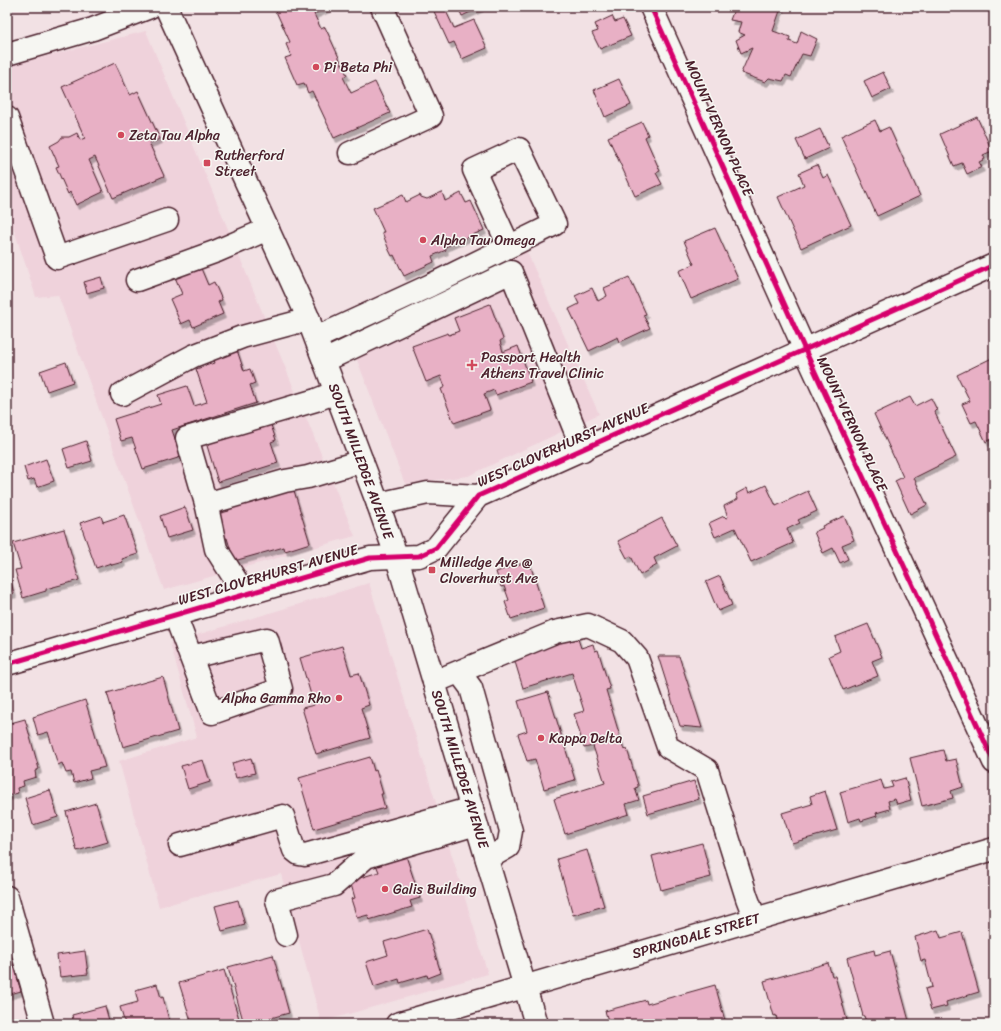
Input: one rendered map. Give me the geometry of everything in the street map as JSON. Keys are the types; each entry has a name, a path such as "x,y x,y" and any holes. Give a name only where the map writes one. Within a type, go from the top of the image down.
{"street":[{"path":"7,54 93,29 150,7"},
{"name":"SOUTH MILLEDGE AVENUE","path":"166,7 268,229 312,329 378,504 434,682 526,986 536,1024"},
{"path":"350,153 431,116 382,7"},
{"name":"MOUNT VERNON PLACE","path":"651,7 805,350 994,762"},
{"path":"7,118 57,258 167,220"},
{"path":"137,280 217,251 268,229"},
{"path":"122,394 193,356 242,337 312,329 431,284 509,246"},
{"name":"WEST CLOVERHURST AVENUE","path":"378,504 428,493 478,496 994,265"},
{"path":"324,361 511,272 583,450"},
{"path":"239,596 235,579 216,549 206,504 187,438 316,400 336,392"},
{"path":"206,504 362,461"},
{"name":"WEST CLOVERHURST AVENUE","path":"7,664 370,558 419,556 436,548 478,496"},
{"path":"175,614 191,657"},
{"path":"434,682 555,632 588,625 622,641 637,658 668,747 707,770 755,919"},
{"path":"459,672 471,688 511,831 508,847 487,859"},
{"path":"180,845 283,816 294,850 299,854 305,855 474,816"},
{"path":"286,935 277,900 334,885 348,871 366,857 474,816"},
{"name":"SPRINGDALE STREET","path":"397,1024 994,849"},
{"path":"7,897 43,1024"}],"shaded area":[{"path":"146,31 355,536 164,590 58,295 36,297 7,208 7,66"},
{"path":"527,252 599,414 468,476 405,484 347,334"},
{"path":"369,583 488,974 321,1022 281,874 159,907 119,761 197,737 170,643"}],"building":[{"name":"Pi Beta Phi","path":"274,7 329,7 314,14 321,29 325,27 347,75 343,77 351,93 375,82 390,113 334,138 312,91 308,93 304,83 297,85 285,58 291,56 286,44 290,42"},
{"path":"432,7 444,7 454,28 474,20 487,48 462,59 454,42 449,44"},
{"path":"458,7 481,7 462,16"},
{"path":"735,7 782,7 773,31 790,37 789,41 797,44 801,31 817,39 810,56 802,54 791,77 786,75 783,81 769,78 765,82 741,73 752,48 741,53 736,40 745,35 738,32 741,22 730,20"},
{"path":"612,16 615,22 623,19 631,36 600,49 592,33 598,31 595,24"},
{"name":"Zeta Tau Alpha","path":"115,63 130,95 138,91 160,139 149,143 164,176 113,198 95,157 89,160 103,192 76,205 70,192 68,194 56,167 59,166 50,146 59,141 62,137 69,137 77,133 80,140 85,138 62,87"},
{"path":"883,72 891,89 872,98 864,81"},
{"path":"619,79 631,105 605,117 594,90"},
{"path":"977,117 992,151 983,155 985,159 979,162 982,167 967,174 962,163 954,166 940,134"},
{"path":"875,120 880,131 889,127 920,196 877,216 841,136"},
{"path":"642,122 648,135 645,137 660,171 656,173 662,184 635,196 608,137"},
{"path":"820,129 829,148 805,159 796,140"},
{"path":"817,165 823,178 828,175 851,225 801,248 778,197 804,185 799,173"},
{"name":"Alpha Tau Omega","path":"442,192 445,201 461,193 466,203 471,201 484,230 445,247 446,250 432,256 434,262 404,276 394,255 392,256 389,250 382,232 384,232 373,208 403,195 406,202 420,195 421,197 427,199"},
{"path":"715,228 738,279 691,299 679,271 694,264 684,241"},
{"path":"200,266 208,285 214,282 222,300 218,302 223,314 193,327 190,320 181,324 170,299 182,294 175,277"},
{"path":"101,277 104,288 87,293 84,282"},
{"path":"629,277 646,314 643,315 650,328 620,342 618,337 589,351 569,309 579,304 575,296 592,288 598,301 607,296 604,288"},
{"path":"490,304 503,339 500,341 503,352 518,346 531,382 496,395 494,390 484,394 490,410 454,423 441,389 445,387 441,376 426,382 412,346 448,333 449,335 459,331 454,318"},
{"path":"235,344 244,371 250,369 255,383 250,385 256,403 172,430 181,457 143,469 132,438 121,441 114,419 161,404 158,395 187,386 194,406 207,402 196,369 214,363 210,352"},
{"path":"994,357 994,438 986,442 976,421 971,423 962,404 970,401 957,375"},
{"path":"66,362 73,382 47,391 40,371"},
{"path":"910,397 915,406 931,398 937,410 934,411 956,457 914,478 927,505 910,514 895,481 903,477 874,414"},
{"path":"269,419 276,440 271,442 278,463 218,482 205,439"},
{"path":"86,441 92,461 69,468 63,449"},
{"path":"46,459 54,481 37,487 34,479 28,481 24,467"},
{"path":"292,484 310,543 285,551 284,547 234,561 227,538 224,539 217,514 229,511 228,509"},
{"path":"766,485 776,506 808,491 817,511 798,520 800,523 787,529 793,543 751,562 735,528 715,537 709,523 724,516 726,518 728,517 724,506 738,499 736,494 747,488 749,493"},
{"path":"185,507 193,530 167,538 160,516"},
{"path":"124,515 138,554 122,559 123,562 112,565 111,563 96,568 80,523 101,516 103,522"},
{"path":"844,516 854,540 842,545 848,559 840,563 833,548 823,553 814,532 823,528 822,526"},
{"path":"662,518 677,546 654,558 657,565 640,575 631,556 627,558 618,541"},
{"path":"64,529 79,580 46,589 46,591 23,598 15,570 21,569 13,543"},
{"path":"529,561 544,608 511,619 505,602 509,600 504,586 501,587 496,572"},
{"path":"7,569 14,593 7,595"},
{"path":"720,576 732,605 718,611 706,582"},
{"path":"868,624 882,657 872,661 878,676 843,690 829,656 840,651 835,637"},
{"path":"576,633 581,648 593,644 595,651 598,650 610,689 606,690 624,750 627,749 638,785 638,787 635,788 639,800 626,804 629,814 565,834 554,799 605,783 593,746 584,748 574,714 584,711 572,673 523,688 512,652"},
{"name":"Alpha Gamma Rho","path":"342,646 351,675 359,673 369,705 361,708 370,738 316,754 302,708 314,705 300,658"},
{"path":"658,656 679,656 702,728 680,726"},
{"path":"163,677 178,731 123,747 107,693"},
{"name":"Kappa Delta","path":"548,692 575,780 544,789 535,759 527,761 518,734 527,731 518,701"},
{"path":"85,700 105,767 89,771 91,778 74,783 71,772 66,773 62,763 58,765 48,732 38,735 33,717"},
{"path":"25,719 39,769 35,771 36,777 23,781 24,786 17,788 18,793 7,796 7,724"},
{"path":"943,750 946,761 956,759 963,787 951,791 953,798 922,806 910,758"},
{"path":"370,757 374,771 376,770 383,794 381,794 385,808 314,829 299,778"},
{"path":"251,758 255,773 236,778 232,763"},
{"path":"203,760 210,782 188,789 181,766"},
{"path":"905,778 911,800 897,804 895,799 888,801 890,809 876,813 877,816 861,821 860,818 848,822 840,792 881,780 884,789 893,787 891,782"},
{"path":"694,781 699,799 648,814 643,796"},
{"path":"50,790 58,817 33,825 25,798"},
{"path":"825,791 837,830 792,843 782,813 812,804 810,796"},
{"path":"96,803 108,842 77,851 66,812"},
{"path":"702,843 711,877 661,890 652,856"},
{"path":"587,850 604,906 573,915 557,859"},
{"name":"Galis Building","path":"405,853 420,898 410,901 412,907 369,920 368,915 357,918 351,899 355,898 350,881 379,872 375,862"},
{"path":"238,900 245,925 222,931 215,906"},
{"path":"427,929 441,973 428,978 427,975 400,983 399,979 374,987 366,962 388,955 384,942"},
{"path":"938,930 941,938 962,932 979,992 946,1002 947,1006 931,1010 925,989 932,987 925,960 921,961 915,937"},
{"path":"874,950 875,955 890,951 909,1021 897,1024 867,1024 863,1016 847,958"},
{"path":"85,951 88,974 60,977 57,955"},
{"path":"273,955 289,1013 244,1024 228,967"},
{"path":"828,963 832,976 835,976 848,1024 778,1024 776,1015 774,1016 764,981"},
{"path":"13,964 15,969 18,968 21,977 17,978 21,991 7,995 7,966"},
{"path":"224,970 240,1022 233,1024 192,1024 179,983"},
{"path":"157,984 161,998 163,997 170,1024 125,1024 120,1007 138,1002 135,990"},
{"path":"715,985 726,1024 609,1024 605,1011 646,1000 647,1004"},
{"path":"105,1006 110,1024 74,1024 72,1015"}],"cycle path":[{"path":"651,7 805,350 994,762"},
{"path":"7,664 370,558 419,556 436,548 478,496 994,265"}],"place":[{"name":"Pi Beta Phi","path":"316,67"},
{"name":"Zeta Tau Alpha","path":"121,135"},
{"name":"Rutherford Street","path":"207,163"},
{"name":"Alpha Tau Omega","path":"423,240"},
{"name":"Passport Health Athens Travel Clinic","path":"472,365"},
{"name":"Milledge Ave @ Cloverhurst Ave","path":"432,570"},
{"name":"Alpha Gamma Rho","path":"339,698"},
{"name":"Kappa Delta","path":"541,738"},
{"name":"Galis Building","path":"385,889"}]}
